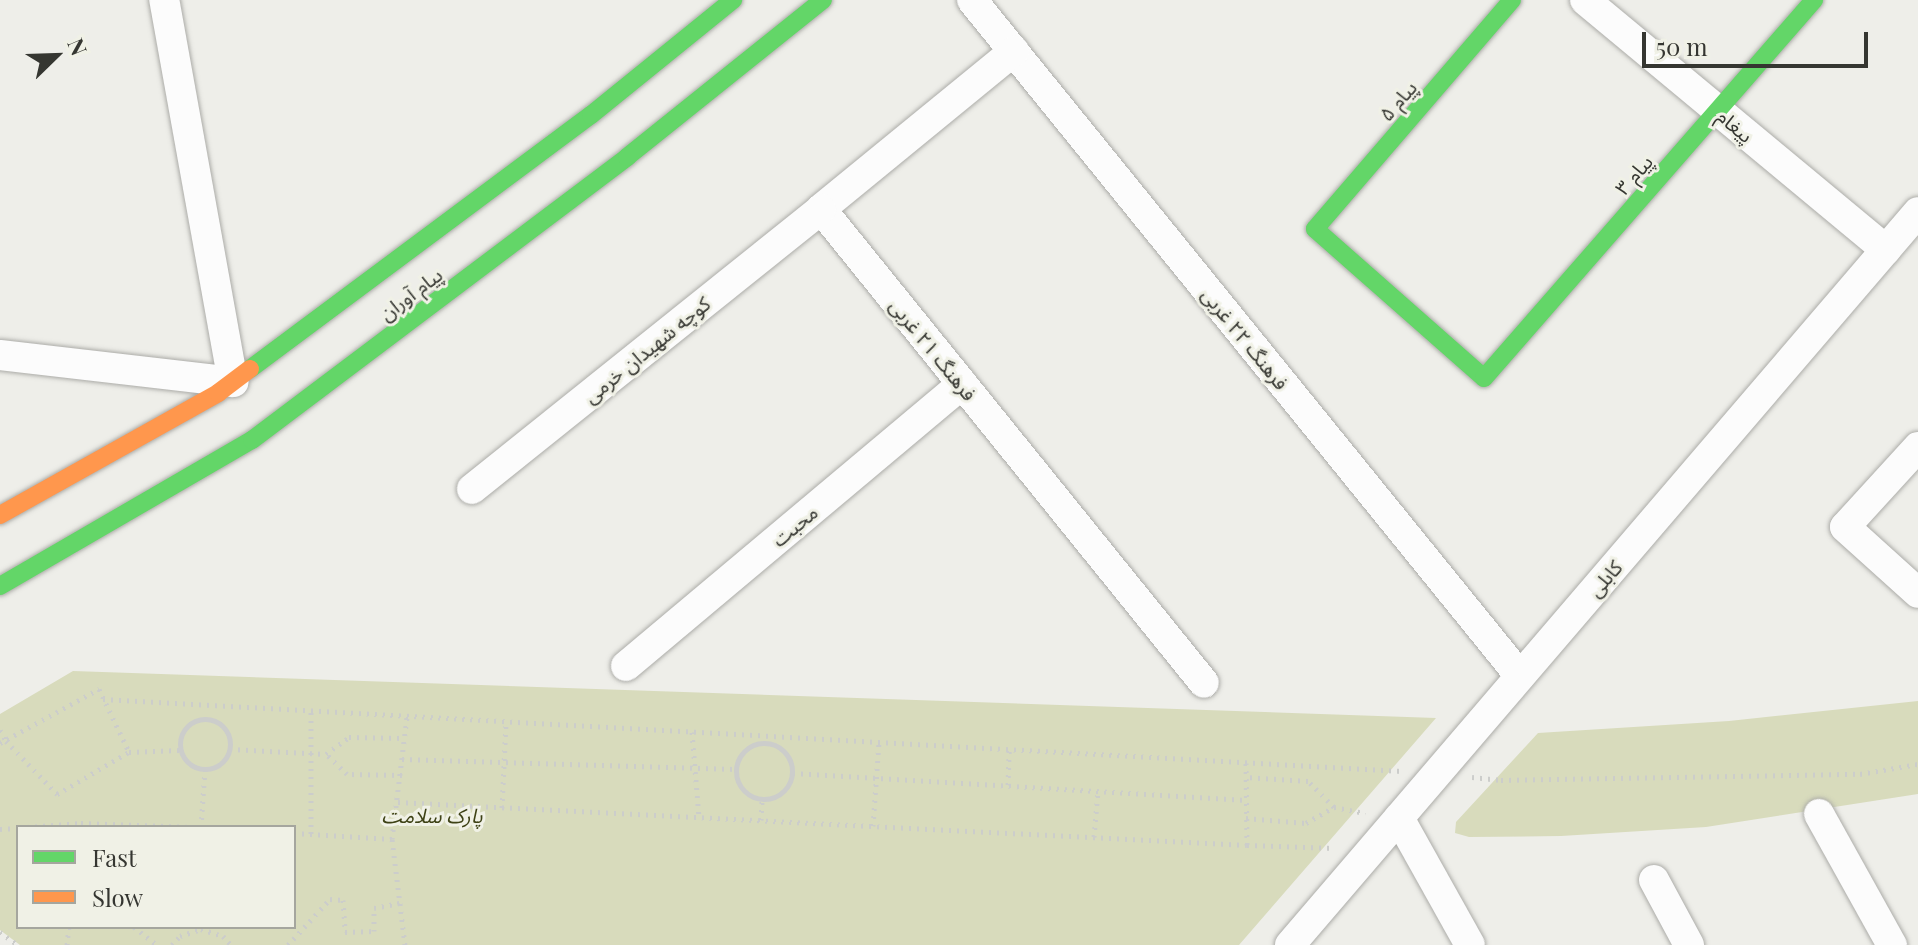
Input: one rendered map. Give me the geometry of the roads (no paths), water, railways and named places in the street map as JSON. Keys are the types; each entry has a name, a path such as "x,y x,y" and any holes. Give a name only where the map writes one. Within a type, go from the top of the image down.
{"main road":[{"name":"پیام آوران","path":"0,515 233,382 591,115 733,0"},
{"name":"پیام آوران","path":"0,586 252,440 627,157 823,0"},
{"name":"پیام ۵","path":"1484,378 1315,229 1512,0"},
{"name":"پیام ۳","path":"1484,378 1814,0"},
{"path":"74,474 78,506 102,527"}],"street":[{"path":"0,355 233,382 164,0"},
{"name":"فرهنگ ۲۲ غربی","path":"972,0 1520,676"},
{"name":"پیغام","path":"1585,0 1886,250"},
{"path":"821,209 1014,51"},
{"name":"فرهنگ ۲۱ غربی","path":"821,209 1204,683"},
{"name":"کوچه شهیدان خرمی","path":"472,489 821,209"},
{"name":"کابلی","path":"1290,945 1918,212"},
{"name":"محبت","path":"626,666 962,384"},
{"path":"1918,447 1845,527 1918,593"},
{"path":"1819,814 1892,945"},
{"path":"1399,818 1470,945"},
{"path":"1654,880 1689,945"}],"park label":[{"name":"پارک سلامت","path":"432,814"}]}
